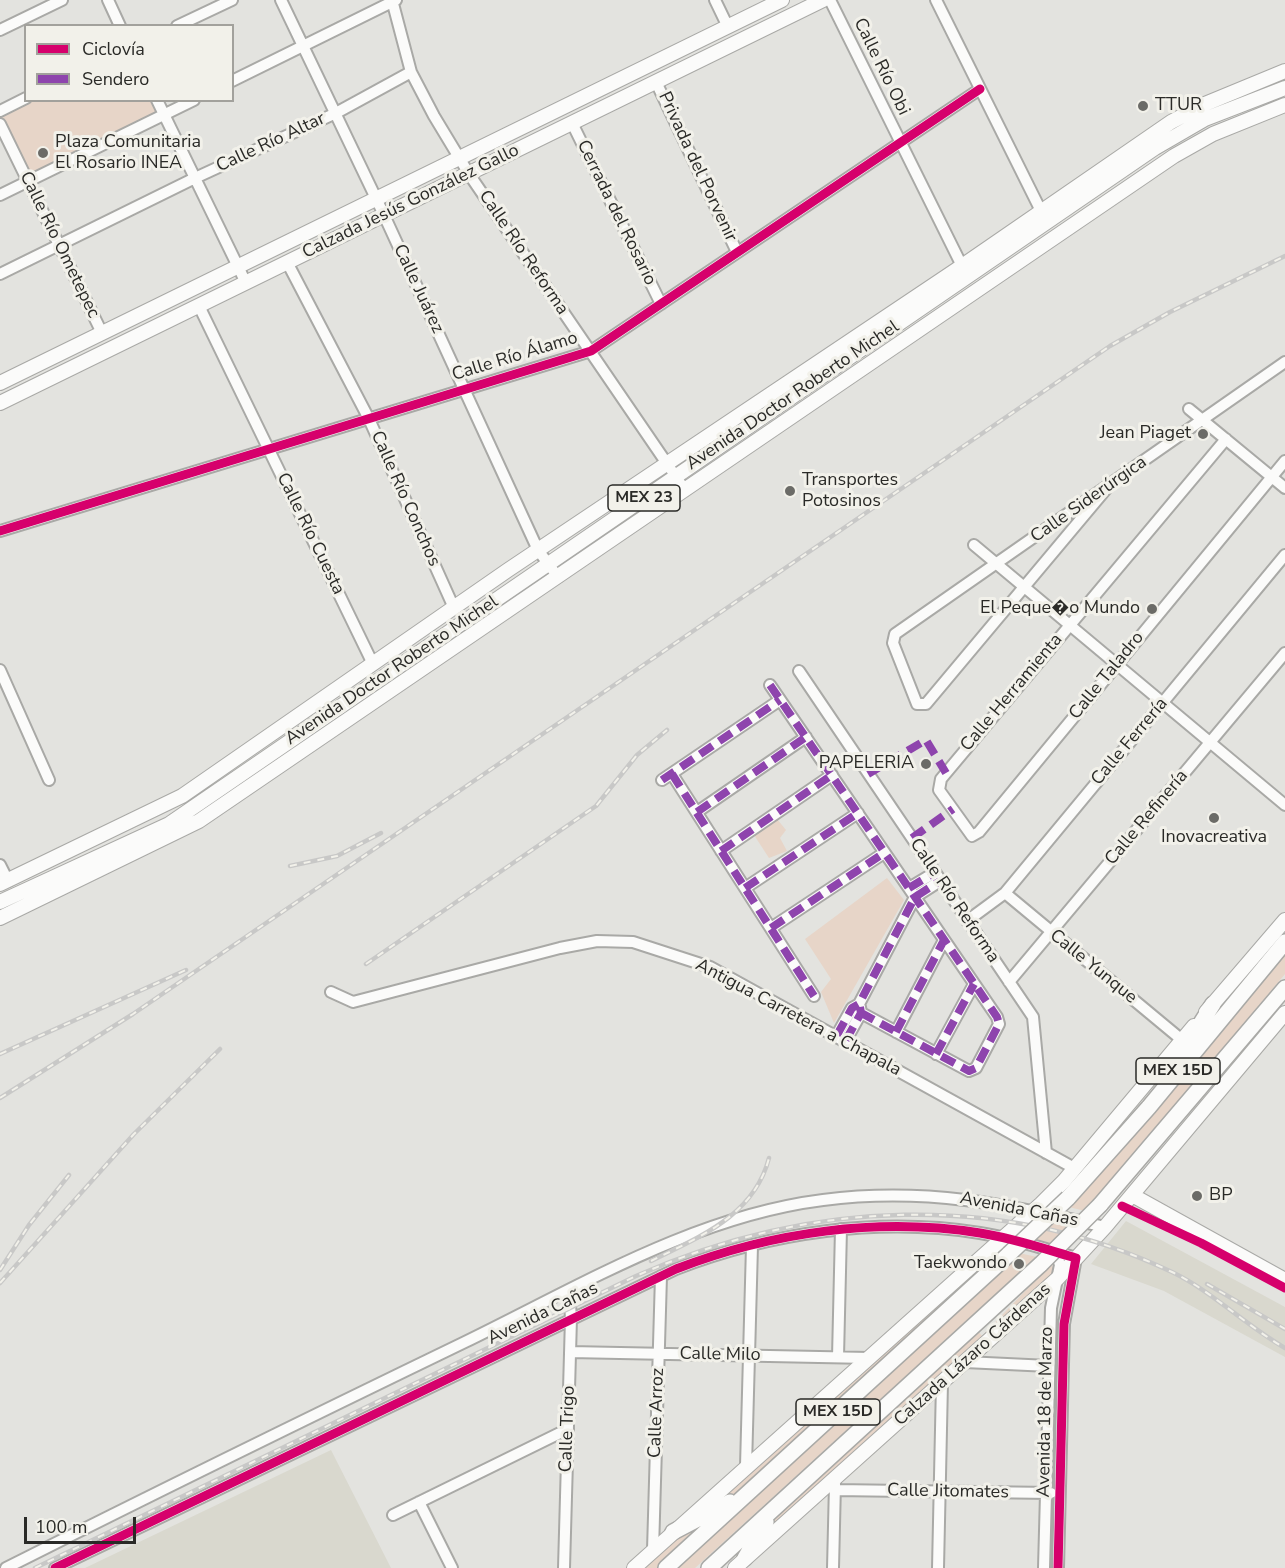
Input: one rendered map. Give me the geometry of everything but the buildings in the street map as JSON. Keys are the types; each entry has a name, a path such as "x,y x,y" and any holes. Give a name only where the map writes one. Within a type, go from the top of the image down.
{"highway":[{"name":"MEX 15D","path":"666,1568 1068,1198 1149,1107 1285,942"},
{"name":"Calzada Lázaro Cárdenas","path":"709,1568 1041,1264 1100,1205 1285,988"},
{"path":"1216,1071 1285,1000"},
{"path":"1149,1107 1213,1004"},
{"path":"673,1532 749,1493"},
{"path":"742,1565 772,1511"}],"main road":[{"name":"Calzada Jesús González Gallo","path":"0,383 782,0"},
{"name":"Calzada Jesús González Gallo","path":"0,403 823,0"},
{"name":"Avenida Doctor Roberto Michel","path":"0,902 169,824 675,476 1044,216 1171,122 1205,104 1285,71"},
{"name":"Avenida Doctor Roberto Michel","path":"1044,216 1155,147 1205,119 1285,88"},
{"name":"Avenida Doctor Roberto Michel","path":"0,918 199,821 1173,156 1213,134 1285,105"},
{"name":"Avenida Doctor Roberto Michel","path":"4,883 182,796 538,550 965,272"},
{"path":"466,620 471,597"},
{"path":"383,677 391,690"},
{"path":"77,848 84,863"},
{"path":"634,1568 1034,1210 1074,1168 1285,920"},
{"name":"Calzada Lázaro Cárdenas","path":"742,1565 835,1484 1057,1279 1105,1227 1285,1013"},
{"path":"1132,1195 1285,1280"}],"street":[{"path":"0,30 62,0"},
{"path":"108,0 119,24"},
{"path":"181,24 232,0"},
{"name":"Calle Juárez","path":"281,0 384,215 538,550 558,577"},
{"path":"715,0 728,27"},
{"name":"Calle Río Obi","path":"830,0 965,272"},
{"path":"936,0 1044,216"},
{"path":"234,80 393,1"},
{"name":"Calle Río Reforma","path":"393,1 411,72 434,116 469,174 685,490"},
{"name":"Calle Río Altar","path":"0,274 195,178 336,113 411,72"},
{"name":"Privada del Porvenir","path":"656,82 737,252"},
{"name":"Calle Río Álamo","path":"0,531 591,351 980,89"},
{"path":"0,111 24,100"},
{"path":"158,102 246,283"},
{"path":"0,195 190,102"},
{"name":"Cerrada del Rosario","path":"572,123 661,304"},
{"name":"Calle Río Ometepec","path":"0,124 102,333"},
{"name":"Calle Río Conchos","path":"287,262 369,419 454,608"},
{"name":"Calle Río Cuesta","path":"200,306 373,664"},
{"name":"Calle Siderúrgica","path":"1025,590 926,704 921,705 915,701 892,643 893,636 1285,362"},
{"path":"1189,409 1285,488"},
{"name":"Calle Herramienta","path":"975,836 969,834 939,790 939,783 1226,439"},
{"name":"Calle Taladro","path":"975,836 1285,461"},
{"path":"1025,590 1107,488"},
{"path":"974,545 1025,590 1285,805"},
{"name":"Calle Ferrería","path":"967,921 1005,893 1285,555"},
{"name":"Calle Refinería","path":"1009,982 1285,653"},
{"path":"0,670 49,780"},
{"name":"Calle Río Reforma","path":"799,671 1033,1017 1046,1153"},
{"path":"770,685 999,1020 998,1028 976,1068 969,1071 857,1008"},
{"path":"663,780 780,700"},
{"path":"697,812 806,737"},
{"path":"672,774 814,996"},
{"path":"721,851 832,775"},
{"path":"745,888 858,813"},
{"path":"771,928 884,853"},
{"path":"0,865 4,883"},
{"path":"842,1038 912,893 937,877"},
{"name":"Calle Yunque","path":"1005,893 1182,1040"},
{"path":"896,1032 944,940"},
{"name":"Antigua Carretera a Chapala","path":"331,993 353,1002 560,948 597,941 624,941 710,967 1074,1168"},
{"path":"936,1054 974,984"},
{"name":"Avenida Cañas","path":"6,1568 569,1291 692,1233 727,1221 793,1205 890,1195 943,1196 1034,1210 1105,1227"},
{"name":"Avenida Cañas","path":"55,1568 571,1318 698,1261 752,1246 841,1229 937,1227 1004,1237 1076,1258"},
{"path":"838,1358 841,1229"},
{"path":"746,1466 752,1246"},
{"name":"Avenida 18 de Marzo","path":"1044,1568 1051,1308 1060,1265 1056,1252"},
{"name":"Avenida 18 de Marzo","path":"1058,1568 1064,1324 1076,1258"},
{"name":"Calle Arroz","path":"653,1550 661,1276"},
{"name":"Calle Trigo","path":"564,1568 571,1318 569,1291"},
{"name":"Calle Milo","path":"570,1352 869,1358"},
{"path":"965,1362 1049,1366"},
{"path":"938,1568 942,1383"},
{"path":"393,1515 568,1429"},
{"path":"833,1568 835,1484"},
{"name":"Calle Jitomates","path":"835,1484 939,1491 1060,1493"},
{"path":"419,1502 452,1568"}],"shaded area":[{"path":"24,102 156,102 162,115 29,179 0,120 0,113"},
{"path":"777,819 786,830 780,838 787,851 769,858 754,835"},
{"path":"887,878 904,900 834,1023 821,992 831,979 805,939"},
{"path":"1285,952 1285,974 1119,1176 1085,1211 1065,1206"},
{"path":"1037,1218 1082,1230 1065,1246 1018,1236"},
{"path":"1126,1221 1285,1307 1285,1357 1164,1291 1091,1264"},
{"path":"997,1248 1004,1250 942,1302 945,1306 743,1491 706,1508"},
{"path":"1019,1253 1037,1257 695,1568 672,1568"},
{"path":"1052,1263 1054,1272 767,1534 779,1511 977,1330 982,1336"},
{"path":"331,1450 391,1568 85,1568"},
{"path":"728,1506 660,1568 643,1568 676,1537"}],"railway":[{"path":"0,1098 133,1014 1110,346 1170,312 1285,256"},
{"path":"366,964 596,806 637,755 667,730"},
{"path":"290,866 337,856 381,833"},
{"path":"0,1054 186,970"},
{"path":"0,1283 134,1134 220,1049"},
{"path":"651,1261 688,1243 738,1210 762,1178 769,1158"},
{"path":"0,1270 29,1225 69,1175"},
{"path":"35,1568 636,1276 701,1251 768,1232 836,1220 904,1215 972,1217 1040,1227 1107,1246 1187,1280 1285,1348"},
{"path":"1207,1284 1285,1329"}],"marked path":[{"path":"770,685 997,1017 999,1024 976,1068 969,1071 852,1008"},
{"path":"662,780 780,700"},
{"path":"697,812 806,737"},
{"path":"868,774 926,740 946,773"},
{"path":"672,774 814,996"},
{"path":"721,851 832,775"},
{"path":"912,838 953,809"},
{"path":"745,888 858,813"},
{"path":"771,928 884,853"},
{"path":"909,888 934,873"},
{"path":"837,1035 852,1008 859,1004 915,897 940,881"},
{"path":"896,1032 944,940"},
{"path":"936,1054 974,984"},
{"path":"846,1040 861,1013 860,1007"}],"cycle path":[{"path":"0,531 591,351 980,89"},
{"path":"1122,1206 1201,1243 1285,1288"},
{"path":"55,1568 676,1269 712,1256 787,1237 826,1231 903,1227 942,1228 992,1235 1076,1258 1064,1324 1058,1568"}],"place":[{"name":"TTUR","path":"1143,106"},
{"name":"Plaza Comunitaria El Rosario INEA","path":"43,153"},
{"name":"Jean Piaget","path":"1203,434"},
{"name":"Transportes Potosinos","path":"790,491"},
{"name":"El Peque�o Mundo","path":"1152,609"},
{"name":"PAPELERIA","path":"926,764"},
{"name":"Inovacreativa","path":"1214,818"},
{"name":"BP","path":"1197,1196"},
{"name":"Taekwondo","path":"1019,1264"}]}
